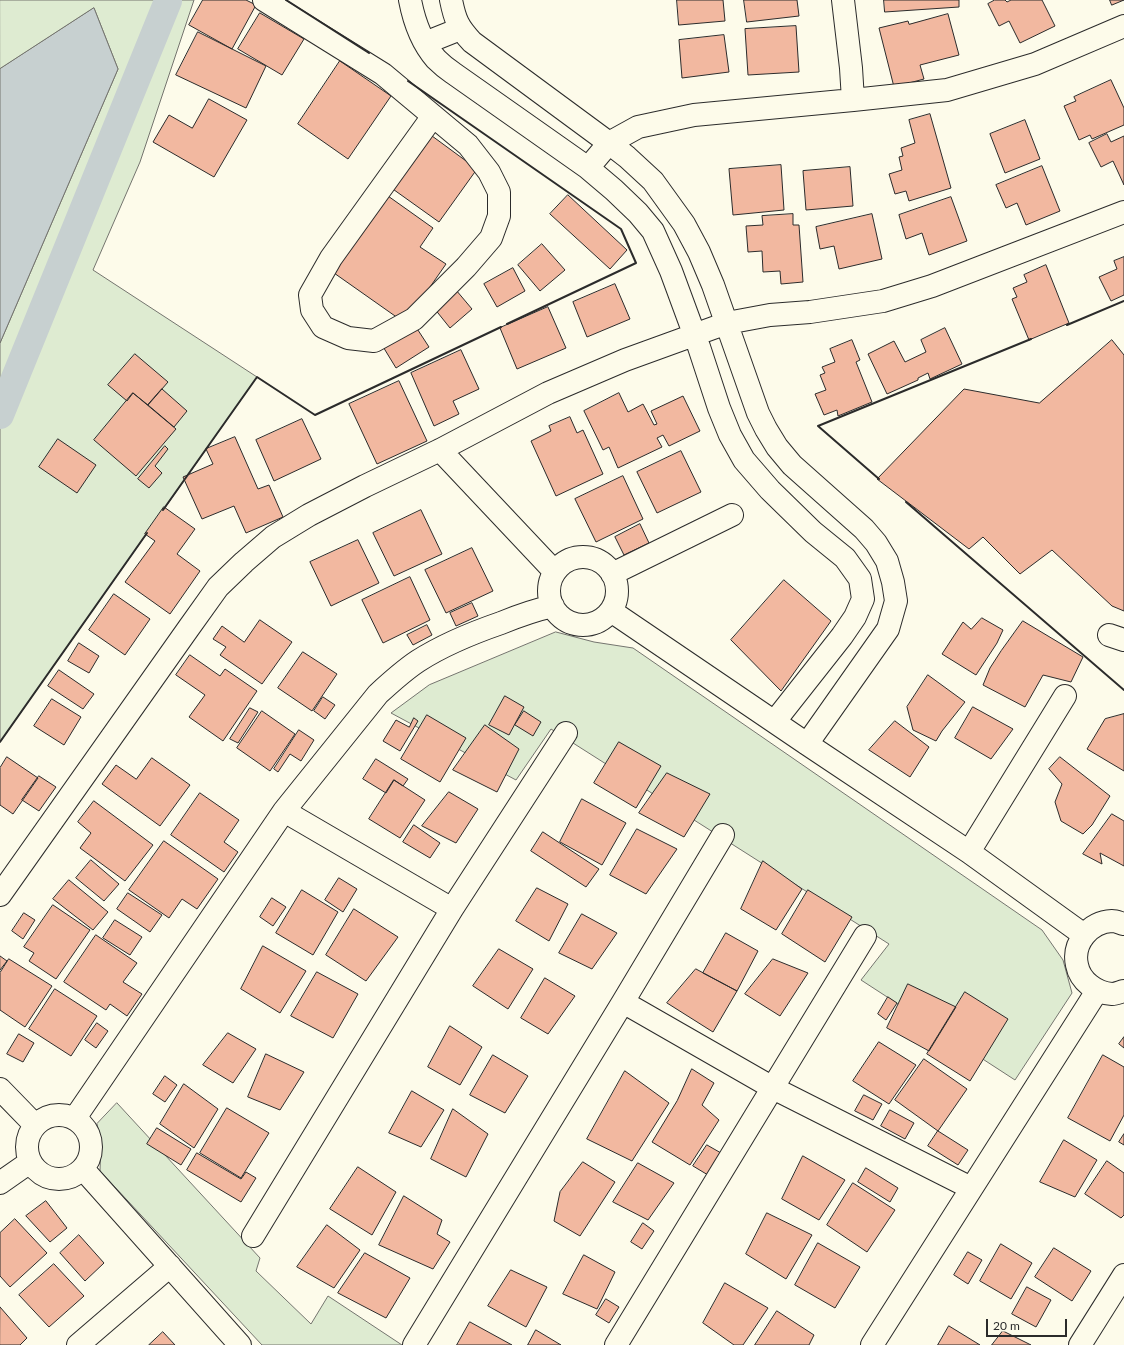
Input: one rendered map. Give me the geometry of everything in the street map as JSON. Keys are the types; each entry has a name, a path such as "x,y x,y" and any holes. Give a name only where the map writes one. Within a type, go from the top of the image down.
{"street":[{"path":"264,0 384,74 468,145 489,172 499,192 499,216 491,238 466,267 414,319 374,341 348,338 323,327 312,310 310,295 331,258 433,116"},
{"path":"410,0 418,27 425,43 436,59 453,73 588,168 638,213 653,231 671,271 727,429 744,460 770,490 813,532 845,558 860,579 863,599 855,617 842,636 775,721"},
{"path":"451,0 460,29 472,42 609,143 653,181 684,224 702,259 727,323 751,396 758,413 777,447 792,465 864,529 876,542 887,561 896,600 888,629 807,744"},
{"path":"842,0 851,68 853,100"},
{"path":"588,168 609,143 638,128 694,115 947,90 1035,64 1124,26"},
{"path":"425,43 460,29"},
{"path":"0,895 218,587 273,537 309,515 440,450 548,393 625,360 695,336 727,323 883,301 932,286 1124,212"},
{"path":"440,450 555,572"},
{"path":"612,574 732,515"},
{"path":"578,558 591,558 603,564 612,574 617,586 616,599 611,611 603,619 592,624 580,625 569,622 559,616 549,595 550,583 555,572 565,563 578,558"},
{"path":"863,599 896,600"},
{"path":"75,1118 284,811 378,694 395,678 418,661 444,646 528,613 553,606"},
{"path":"611,611 969,852 1084,935"},
{"path":"969,852 1065,696"},
{"path":"253,1236 452,909 566,733"},
{"path":"284,811 452,909"},
{"path":"414,1345 723,835"},
{"path":"1124,924 1113,921 1097,925 1084,935 1077,949 1076,966 1084,981 1097,991 1113,994 1124,991"},
{"path":"616,1345 865,936"},
{"path":"872,1345 1097,991"},
{"path":"623,1002 773,1088 971,1188"},
{"path":"0,1089 35,1125"},
{"path":"61,1115 75,1118 84,1126 90,1136 92,1148 89,1159 83,1169 73,1176 61,1180 48,1178 38,1172 30,1162 27,1152 27,1142 35,1125 47,1117 61,1115"},
{"path":"0,1183 30,1162"},
{"path":"83,1169 240,1345"},
{"path":"78,1345 170,1266"},
{"path":"1080,1345 1124,1275"}],"green space":[{"path":"0,0 194,0 140,162 93,270 257,377 0,742 0,343 118,69 94,8 0,69"},
{"path":"556,632 594,642 633,648 1042,930 1063,960 1072,993 1015,1080 861,980 889,944 551,729 516,780 391,713 429,685"},
{"path":"117,1103 260,1258 256,1271 311,1324 328,1296 402,1345 262,1345 100,1171 101,1141 97,1124"}],"shaded area":[{"path":"94,8 118,69 0,343 0,69"}],"building":[{"path":"203,0 246,0 256,5 232,49 189,25"},
{"path":"677,0 723,0 725,21 679,25"},
{"path":"744,0 797,0 799,16 747,22"},
{"path":"884,0 959,0 959,7 885,12"},
{"path":"995,0 1005,0 1007,2 1011,0 1042,0 1055,26 1020,43 1009,21 999,26 988,4"},
{"path":"1110,0 1124,0 1112,5"},
{"path":"260,13 304,39 282,75 238,49"},
{"path":"948,14 959,55 920,65 924,79 894,87 879,28 908,21 909,24"},
{"path":"796,26 799,72 748,75 745,29"},
{"path":"198,32 266,66 246,108 176,75"},
{"path":"724,35 729,72 682,78 679,40"},
{"path":"340,61 391,96 348,159 298,124"},
{"path":"1111,80 1124,108 1124,125 1092,139 1090,135 1079,140 1064,106 1076,101 1074,97"},
{"path":"209,99 247,120 214,177 153,142 169,115 192,128"},
{"path":"930,114 951,188 909,201 906,191 895,194 889,174 902,170 899,157 903,156 901,148 915,143 909,120"},
{"path":"1025,120 1040,159 1005,173 990,134"},
{"path":"428,133 477,169 439,222 390,187"},
{"path":"1107,134 1111,142 1124,136 1124,185 1113,161 1101,167 1089,143"},
{"path":"781,165 784,210 733,215 729,169"},
{"path":"1042,166 1060,211 1026,225 1017,203 1006,208 996,185"},
{"path":"850,167 853,206 806,210 803,171"},
{"path":"568,195 627,250 610,269 550,214"},
{"path":"388,196 433,228 420,247 446,264 405,323 334,273"},
{"path":"951,197 967,241 929,255 922,233 906,239 899,215"},
{"path":"793,214 793,225 799,225 803,282 781,284 780,271 763,272 762,251 748,252 746,226 763,225 762,216"},
{"path":"872,214 882,259 839,269 834,246 820,249 816,227"},
{"path":"542,244 565,270 540,291 518,265"},
{"path":"1124,257 1124,295 1111,301 1099,277 1117,269 1114,261"},
{"path":"1046,265 1069,323 1029,340 1012,299 1017,297 1013,288 1027,282 1024,275"},
{"path":"513,268 525,291 497,307 484,284"},
{"path":"615,284 630,319 587,337 573,302"},
{"path":"456,290 472,309 450,328 434,308"},
{"path":"548,307 566,348 517,369 500,328"},
{"path":"414,324 429,347 396,368 382,345"},
{"path":"945,328 962,364 930,379 928,373 918,378 918,380 887,394 868,354 894,341 905,362 926,352 921,340"},
{"path":"852,340 860,360 856,362 872,402 838,416 837,410 824,415 815,394 826,390 820,375 825,373 822,367 835,362 830,349"},
{"path":"1112,340 1124,355 1124,611 1112,606 1052,550 1020,574 983,537 969,549 877,479 964,389 1039,403"},
{"path":"461,350 479,389 453,401 459,414 434,426 411,373"},
{"path":"135,354 168,382 148,405 133,393 127,401 108,385"},
{"path":"399,381 427,441 377,464 349,404"},
{"path":"162,389 187,411 174,427 148,405"},
{"path":"133,393 176,429 136,476 94,440"},
{"path":"619,393 628,412 643,404 654,425 657,424 651,411 683,396 700,431 669,446 663,435 657,438 662,447 618,468 609,447 603,450 584,411"},
{"path":"570,417 577,433 583,430 603,474 556,496 531,441 551,431 549,426"},
{"path":"302,419 321,459 274,481 256,440"},
{"path":"235,437 258,489 269,485 283,517 246,533 234,506 202,519 183,477 213,464 206,449"},
{"path":"58,439 96,465 77,493 39,467"},
{"path":"165,446 168,449 155,466 162,473 149,488 138,479"},
{"path":"681,451 701,492 657,513 637,472"},
{"path":"623,476 643,519 596,542 575,499"},
{"path":"164,507 195,529 177,554 200,571 170,614 125,582 155,541 145,534"},
{"path":"421,510 442,554 394,576 373,533"},
{"path":"640,524 649,543 624,555 615,537"},
{"path":"358,540 379,583 331,606 310,562"},
{"path":"472,548 493,591 446,613 425,570"},
{"path":"410,577 430,620 383,643 362,600"},
{"path":"784,580 831,621 781,691 731,640"},
{"path":"114,594 150,619 125,655 89,630"},
{"path":"472,603 478,616 456,626 450,613"},
{"path":"982,618 1003,630 997,643 976,675 942,654 963,622 971,629"},
{"path":"260,620 292,642 262,684 220,655 226,647 213,639 222,626 244,642"},
{"path":"1023,621 1083,657 1071,682 1043,675 1025,707 983,685 990,668"},
{"path":"427,625 432,635 413,645 407,635"},
{"path":"79,643 99,656 89,673 68,661"},
{"path":"303,652 337,674 312,711 278,688"},
{"path":"190,655 220,676 225,669 257,691 223,741 189,717 205,695 176,675"},
{"path":"59,670 94,694 83,709 48,686"},
{"path":"928,675 965,702 936,741 913,730 907,707"},
{"path":"505,696 524,707 509,735 489,725"},
{"path":"323,697 335,705 325,719 314,711"},
{"path":"52,699 81,717 64,745 34,726"},
{"path":"973,707 1013,729 991,759 955,738"},
{"path":"250,708 258,712 238,743 230,739"},
{"path":"262,711 295,734 270,771 237,748"},
{"path":"524,711 541,722 533,736 515,725"},
{"path":"1124,714 1124,771 1087,749 1105,719"},
{"path":"427,715 466,738 440,782 401,759"},
{"path":"414,718 418,721 400,751 383,741 396,720 409,727"},
{"path":"895,721 929,747 910,777 869,750"},
{"path":"485,725 519,749 497,792 453,770"},
{"path":"299,730 314,740 301,761 290,754 278,772 274,769"},
{"path":"619,742 661,766 636,808 594,783"},
{"path":"7,757 38,778 13,814 0,805 0,768"},
{"path":"1060,757 1110,796 1092,825 1083,834 1061,821 1055,802 1062,784 1049,769"},
{"path":"152,758 190,785 160,826 102,784 116,765 136,779"},
{"path":"376,759 408,779 403,786 394,780 386,793 363,779"},
{"path":"667,773 710,794 684,837 639,813"},
{"path":"39,776 56,787 39,811 22,800"},
{"path":"394,780 425,800 400,838 369,819"},
{"path":"449,792 478,809 456,843 422,826"},
{"path":"200,793 239,820 224,842 238,852 224,872 171,835"},
{"path":"582,799 626,823 602,865 560,842"},
{"path":"94,801 153,845 125,881 80,848 91,833 78,822"},
{"path":"1112,814 1124,821 1124,866 1100,853 1102,864 1083,854"},
{"path":"414,825 440,843 430,858 403,842"},
{"path":"637,829 677,849 646,894 610,875"},
{"path":"543,832 599,869 586,887 531,851"},
{"path":"164,841 218,879 197,909 182,899 169,918 129,890"},
{"path":"91,860 119,884 104,901 76,878"},
{"path":"763,861 802,889 776,930 741,909"},
{"path":"339,878 357,889 343,912 325,900"},
{"path":"69,880 108,912 93,930 53,899"},
{"path":"537,888 568,904 549,941 516,921"},
{"path":"302,890 338,912 313,955 276,933"},
{"path":"808,890 852,917 825,962 782,934"},
{"path":"128,893 162,915 150,932 117,909"},
{"path":"272,898 286,907 273,926 260,917"},
{"path":"53,905 90,930 56,979 29,961 34,953 24,947"},
{"path":"354,909 398,937 366,981 326,955"},
{"path":"24,913 35,920 23,939 12,931"},
{"path":"582,914 617,933 592,969 559,953"},
{"path":"115,920 142,937 130,955 103,938"},
{"path":"726,933 758,951 737,991 703,973"},
{"path":"96,935 137,963 123,982 142,994 127,1016 110,1004 106,1010 64,982"},
{"path":"263,946 306,971 280,1013 241,989"},
{"path":"499,949 533,969 508,1009 473,986"},
{"path":"0,956 7,961 0,970"},
{"path":"9,959 52,986 25,1027 0,1010 0,973"},
{"path":"773,959 808,973 780,1016 745,994"},
{"path":"696,969 737,991 713,1032 667,1003"},
{"path":"317,972 358,994 333,1038 291,1016"},
{"path":"545,978 575,996 548,1034 521,1018"},
{"path":"908,984 956,1007 929,1051 887,1028"},
{"path":"55,989 97,1016 71,1056 29,1029"},
{"path":"965,992 1008,1019 970,1081 927,1054"},
{"path":"888,997 897,1003 886,1020 878,1014"},
{"path":"97,1023 108,1031 96,1048 85,1040"},
{"path":"450,1026 482,1047 460,1085 428,1067"},
{"path":"228,1033 256,1049 233,1083 203,1065"},
{"path":"19,1034 34,1043 23,1062 7,1054"},
{"path":"1124,1037 1124,1048 1119,1044"},
{"path":"879,1042 916,1065 889,1104 853,1081"},
{"path":"266,1054 304,1072 280,1110 248,1097"},
{"path":"493,1055 528,1076 505,1113 470,1095"},
{"path":"1103,1055 1124,1067 1124,1115 1110,1141 1068,1118"},
{"path":"924,1059 967,1089 938,1131 895,1100"},
{"path":"692,1069 714,1083 702,1105 719,1120 690,1165 652,1142 677,1101"},
{"path":"625,1071 669,1103 632,1161 587,1139"},
{"path":"165,1076 177,1085 165,1102 153,1094"},
{"path":"184,1084 218,1109 194,1148 160,1124"},
{"path":"412,1091 444,1110 421,1147 389,1133"},
{"path":"864,1095 882,1104 873,1120 855,1111"},
{"path":"227,1108 269,1133 241,1178 200,1153"},
{"path":"453,1109 488,1134 466,1177 431,1159"},
{"path":"890,1110 914,1123 905,1139 881,1126"},
{"path":"157,1128 191,1149 181,1165 147,1144"},
{"path":"938,1131 968,1150 958,1165 928,1146"},
{"path":"1124,1134 1124,1145 1119,1142"},
{"path":"1064,1140 1097,1160 1075,1197 1040,1182"},
{"path":"707,1145 721,1153 708,1175 693,1166"},
{"path":"197,1153 241,1179 246,1172 256,1178 241,1202 187,1170"},
{"path":"803,1156 845,1180 819,1220 782,1199"},
{"path":"1107,1161 1124,1173 1124,1215 1121,1218 1085,1194"},
{"path":"583,1162 615,1182 580,1236 554,1221 560,1192"},
{"path":"638,1163 674,1183 648,1220 613,1202"},
{"path":"358,1167 396,1192 372,1235 330,1209"},
{"path":"866,1168 898,1188 890,1202 858,1182"},
{"path":"853,1183 895,1210 867,1252 827,1225"},
{"path":"404,1196 442,1220 437,1234 450,1242 433,1269 379,1245"},
{"path":"46,1201 67,1228 50,1242 26,1216"},
{"path":"767,1213 812,1235 786,1279 746,1254"},
{"path":"15,1219 47,1253 10,1287 0,1276 0,1233"},
{"path":"643,1223 654,1231 642,1249 631,1242"},
{"path":"327,1225 360,1250 334,1288 297,1267"},
{"path":"79,1235 104,1263 85,1281 60,1253"},
{"path":"818,1243 860,1267 835,1308 795,1285"},
{"path":"1001,1244 1032,1263 1011,1299 980,1281"},
{"path":"1054,1248 1091,1271 1072,1301 1035,1277"},
{"path":"968,1252 982,1260 968,1284 954,1275"},
{"path":"365,1253 410,1278 386,1318 338,1293"},
{"path":"584,1255 615,1272 597,1309 563,1294"},
{"path":"54,1264 84,1296 49,1327 19,1295"},
{"path":"511,1270 547,1287 526,1327 488,1306"},
{"path":"725,1283 768,1308 743,1345 734,1345 703,1323"},
{"path":"1027,1287 1051,1300 1036,1327 1012,1314"},
{"path":"606,1299 619,1307 609,1323 596,1315"},
{"path":"0,1307 27,1338 20,1345 0,1345"},
{"path":"777,1311 814,1335 809,1345 755,1345"},
{"path":"470,1322 512,1345 457,1345"},
{"path":"949,1326 980,1345 938,1345"},
{"path":"536,1330 561,1345 528,1345"},
{"path":"1003,1331 1031,1345 992,1345"},
{"path":"163,1332 175,1345 149,1345"}],"waterway":[{"path":"0,415 168,1"}],"wall":[{"path":"286,0 369,53"},
{"path":"408,81 621,229 636,263 507,324"},
{"path":"1067,325 1124,301"},
{"path":"163,510 257,377 315,415 501,327"},
{"path":"879,479 818,426 1031,339"},
{"path":"906,502 1124,690"},
{"path":"0,742 147,533"}]}
